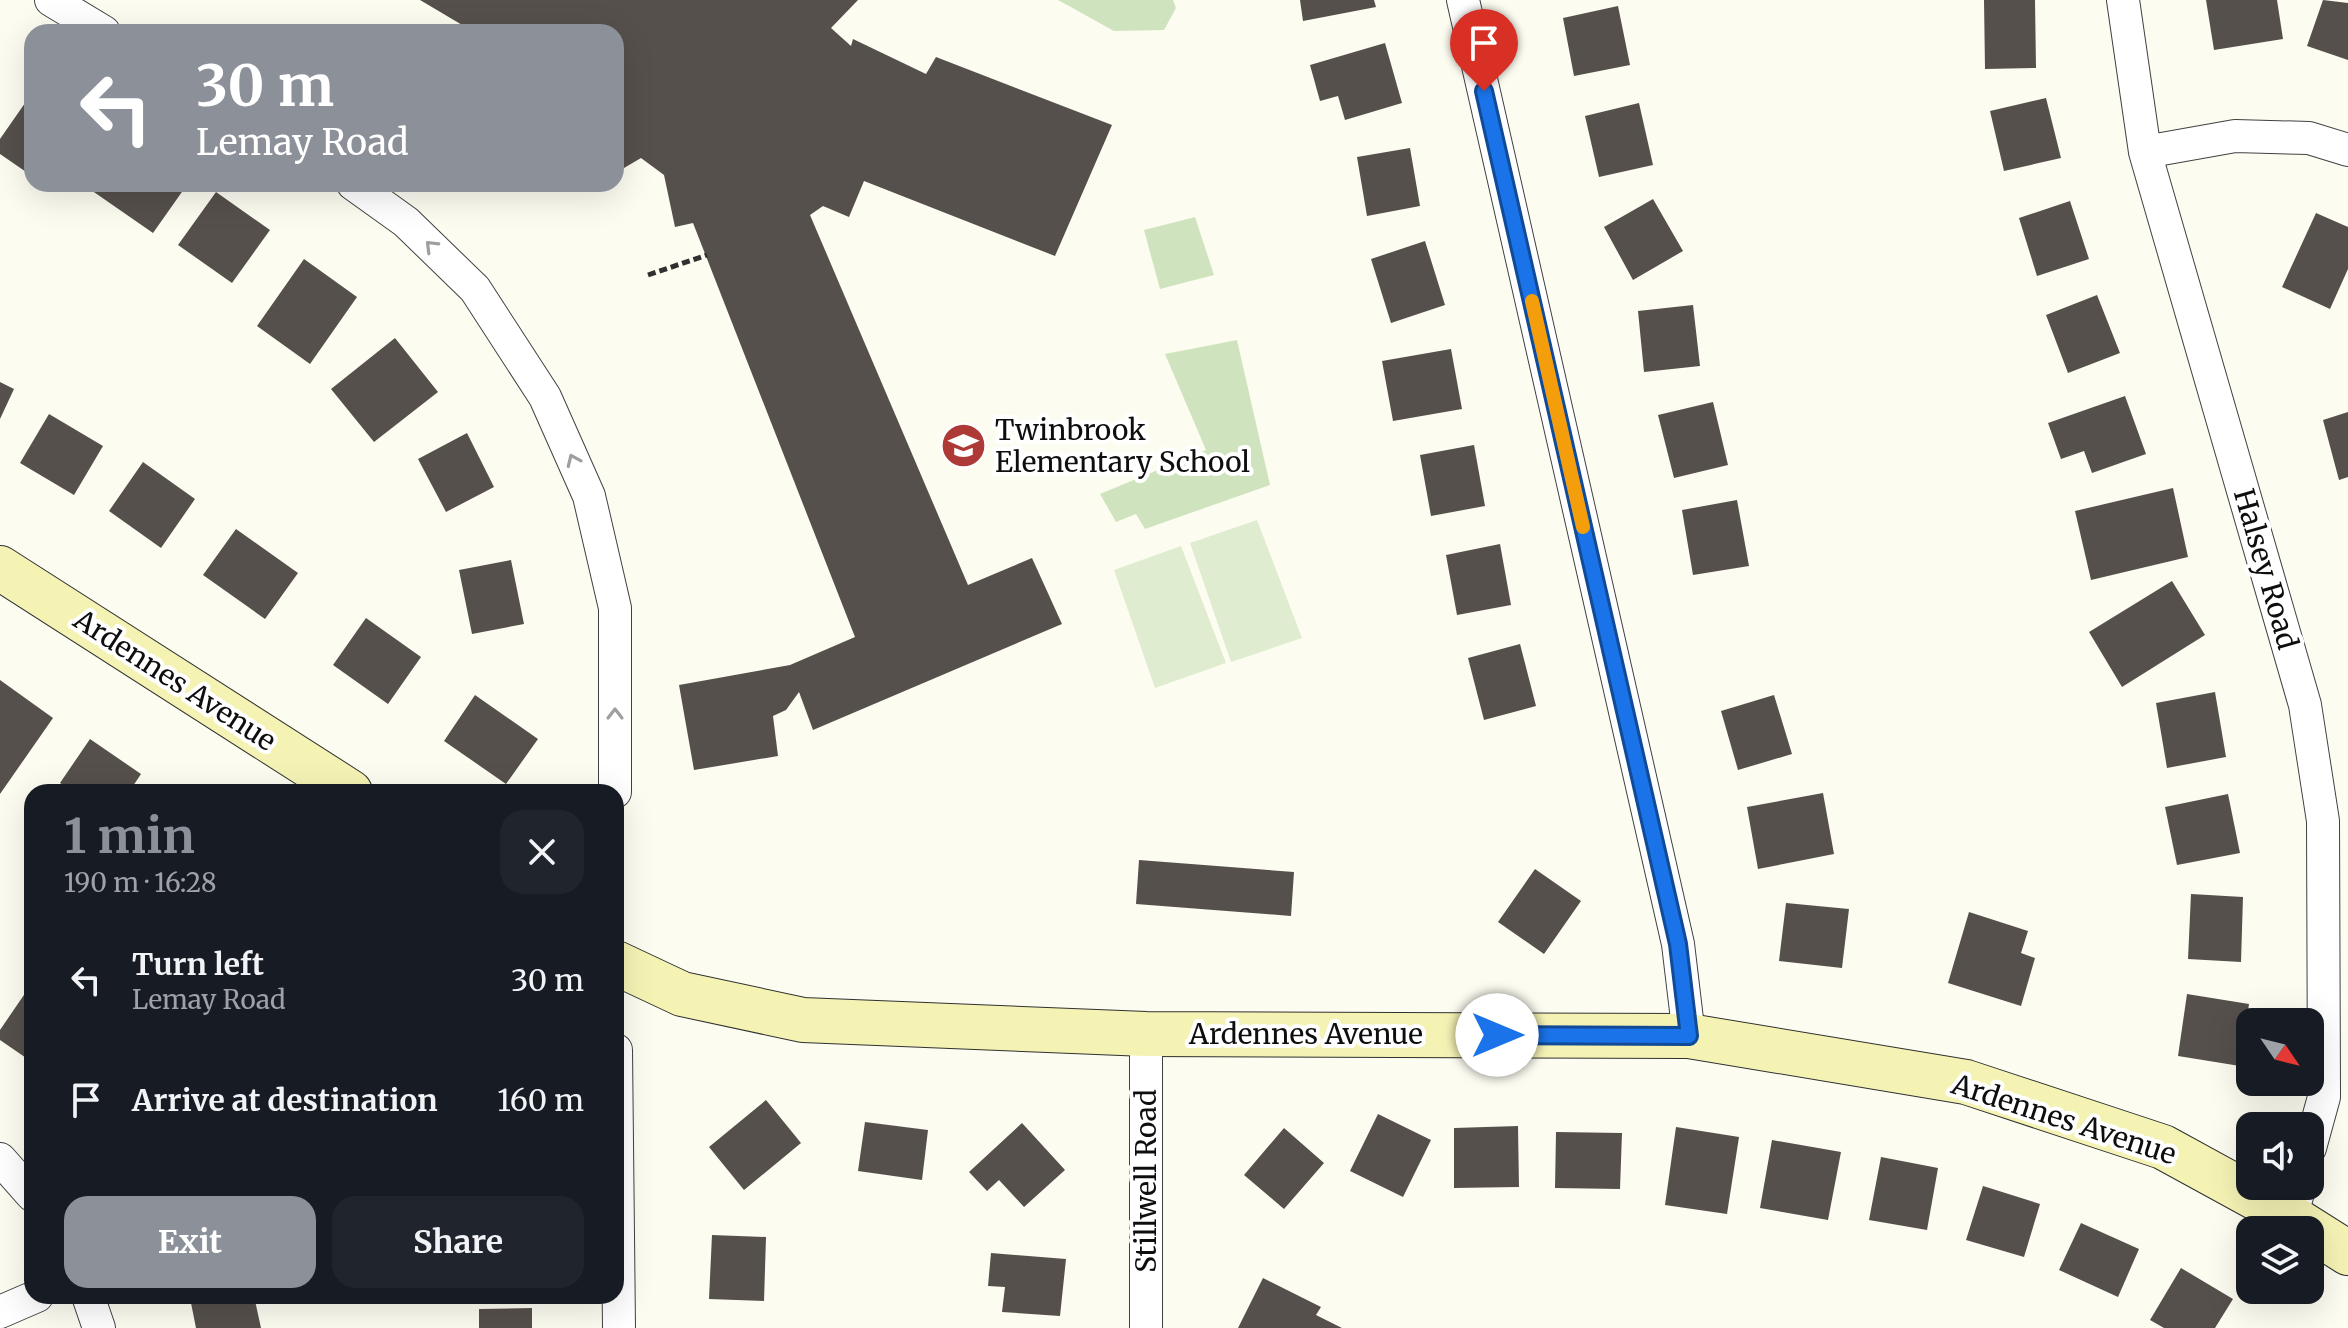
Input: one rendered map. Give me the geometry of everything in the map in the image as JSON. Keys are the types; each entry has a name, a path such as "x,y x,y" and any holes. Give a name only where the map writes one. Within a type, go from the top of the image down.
{"street":[{"path":"51,0 91,24"},
{"path":"1463,0 1674,929 1689,1036"},
{"name":"Halsey Road","path":"2123,0 2145,152 2305,705 2323,821 2324,1097 2320,1112"},
{"path":"2145,152 2235,136 2309,138 2348,150"},
{"path":"364,192 406,222 475,289 545,397 589,496 615,608 615,784"},
{"name":"Ardennes Avenue","path":"0,568 338,784"},
{"name":"Ardennes Avenue","path":"624,967 682,994 803,1020 1146,1034 1689,1036 1966,1082 2163,1147 2295,1201 2348,1253"},
{"name":"Stillwell Road","path":"1146,1034 1146,1328"},
{"path":"0,1159 24,1186"},
{"path":"0,1312 24,1302"},
{"path":"91,1304 99,1328"},
{"path":"619,1304 619,1328"}],"path":[{"path":"648,275 707,255"}],"green space":[{"path":"1058,0 1173,0 1176,8 1164,30 1114,31"},
{"path":"1195,217 1214,275 1160,289 1144,230"},
{"path":"1237,340 1270,485 1145,529 1136,514 1116,522 1100,494 1206,450 1165,354"},
{"path":"1257,520 1302,638 1231,662 1190,543"},
{"path":"1181,546 1226,663 1155,688 1114,570"}],"building":[{"name":"Twinbrook Elementary School","path":"420,0 858,0 831,28 851,46 853,39 926,74 936,57 1112,125 1055,256 864,181 849,217 823,206 810,215 968,585 1032,558 1062,624 813,730 799,692 786,710 773,716 778,756 694,770 679,685 790,665 855,637 693,223 675,227 664,175 641,158 624,168 624,24 460,24"},
{"path":"1300,0 1374,0 1376,7 1303,21"},
{"path":"1984,0 2035,0 2036,68 1985,69"},
{"path":"2206,0 2277,0 2283,39 2214,50"},
{"path":"2323,0 2348,3 2348,60 2307,46"},
{"path":"1618,6 1630,65 1574,76 1563,18"},
{"path":"1385,43 1402,103 1345,120 1338,96 1320,101 1310,65"},
{"path":"2046,98 2061,158 2004,171 1990,111"},
{"path":"1639,103 1653,165 1599,177 1585,116"},
{"path":"24,104 24,170 0,154 0,139"},
{"path":"1410,148 1420,206 1367,216 1357,157"},
{"path":"94,192 182,192 153,233"},
{"path":"216,192 270,230 232,283 178,245"},
{"path":"1653,199 1683,251 1633,280 1604,227"},
{"path":"2070,201 2089,259 2037,276 2019,218"},
{"path":"2316,213 2348,227 2348,269 2330,309 2282,287"},
{"path":"1425,241 1445,305 1391,323 1371,259"},
{"path":"304,259 357,297 310,364 257,326"},
{"path":"2097,295 2120,353 2068,373 2046,315"},
{"path":"1693,305 1700,366 1644,372 1638,311"},
{"path":"395,338 438,392 374,442 331,389"},
{"path":"1451,349 1462,409 1393,421 1382,361"},
{"path":"0,382 14,389 0,419"},
{"path":"2125,396 2146,454 2092,473 2084,451 2061,459 2048,423"},
{"path":"1713,402 1728,465 1674,478 1658,415"},
{"path":"2348,412 2348,477 2339,480 2323,420"},
{"path":"49,414 103,446 74,495 20,463"},
{"path":"467,433 494,487 446,512 418,459"},
{"path":"1474,445 1485,506 1431,516 1420,455"},
{"path":"143,462 195,499 161,548 109,511"},
{"path":"2173,488 2188,557 2091,580 2075,511"},
{"path":"1737,500 1749,566 1693,575 1682,510"},
{"path":"236,529 298,573 265,619 203,575"},
{"path":"1500,544 1511,605 1457,615 1446,555"},
{"path":"511,560 524,624 472,634 459,570"},
{"path":"2172,581 2205,635 2122,687 2089,632"},
{"path":"366,618 421,657 388,704 333,665"},
{"path":"1520,644 1536,706 1484,720 1468,658"},
{"path":"0,680 53,718 0,794"},
{"path":"2215,692 2226,757 2167,768 2156,703"},
{"path":"475,695 538,739 506,784 444,741"},
{"path":"1774,695 1792,754 1738,770 1721,711"},
{"path":"90,739 141,774 134,784 60,783"},
{"path":"1823,793 1834,854 1758,869 1747,807"},
{"path":"2228,794 2240,853 2177,865 2165,807"},
{"path":"1139,860 1294,872 1291,916 1136,904"},
{"path":"1535,869 1581,901 1544,954 1498,922"},
{"path":"2191,894 2243,897 2241,962 2188,959"},
{"path":"1786,903 1849,909 1842,968 1779,961"},
{"path":"1969,912 2028,931 2021,953 2035,958 2021,1006 1948,983"},
{"path":"2187,994 2249,1004 2248,1008 2236,1008 2236,1065 2178,1056"},
{"path":"24,995 24,1056 0,1040 0,1030"},
{"path":"766,1100 801,1143 744,1190 709,1147"},
{"path":"1378,1114 1431,1140 1403,1197 1350,1171"},
{"path":"865,1122 928,1130 922,1180 858,1171"},
{"path":"1022,1123 1065,1170 1024,1207 999,1180 987,1191 969,1172"},
{"path":"1518,1126 1519,1187 1454,1188 1454,1128"},
{"path":"1676,1127 1739,1137 1727,1214 1665,1205"},
{"path":"1284,1128 1324,1163 1284,1209 1244,1175"},
{"path":"1556,1132 1622,1133 1620,1189 1555,1188"},
{"path":"1772,1140 1841,1152 1828,1220 1760,1208"},
{"path":"1881,1157 1938,1168 1927,1230 1869,1220"},
{"path":"1983,1186 2040,1204 2024,1257 1966,1240"},
{"path":"2081,1223 2139,1249 2118,1297 2059,1270"},
{"path":"712,1235 766,1237 764,1301 709,1299"},
{"path":"991,1253 1066,1259 1060,1316 1002,1312 1005,1287 988,1286"},
{"path":"2181,1268 2233,1299 2215,1328 2164,1328 2150,1320"},
{"path":"1263,1278 1321,1307 1316,1315 1342,1328 1238,1328"},
{"path":"191,1304 256,1304 261,1328 196,1328"},
{"path":"532,1308 532,1328 479,1328 479,1309"}],"slow traffic":[{"path":"1532,301 1583,527"}],"place":[{"name":"Twinbrook Elementary School","path":"964,446"}],"route":[{"path":"1484,91 1678,944 1689,1036 1497,1035"}]}
